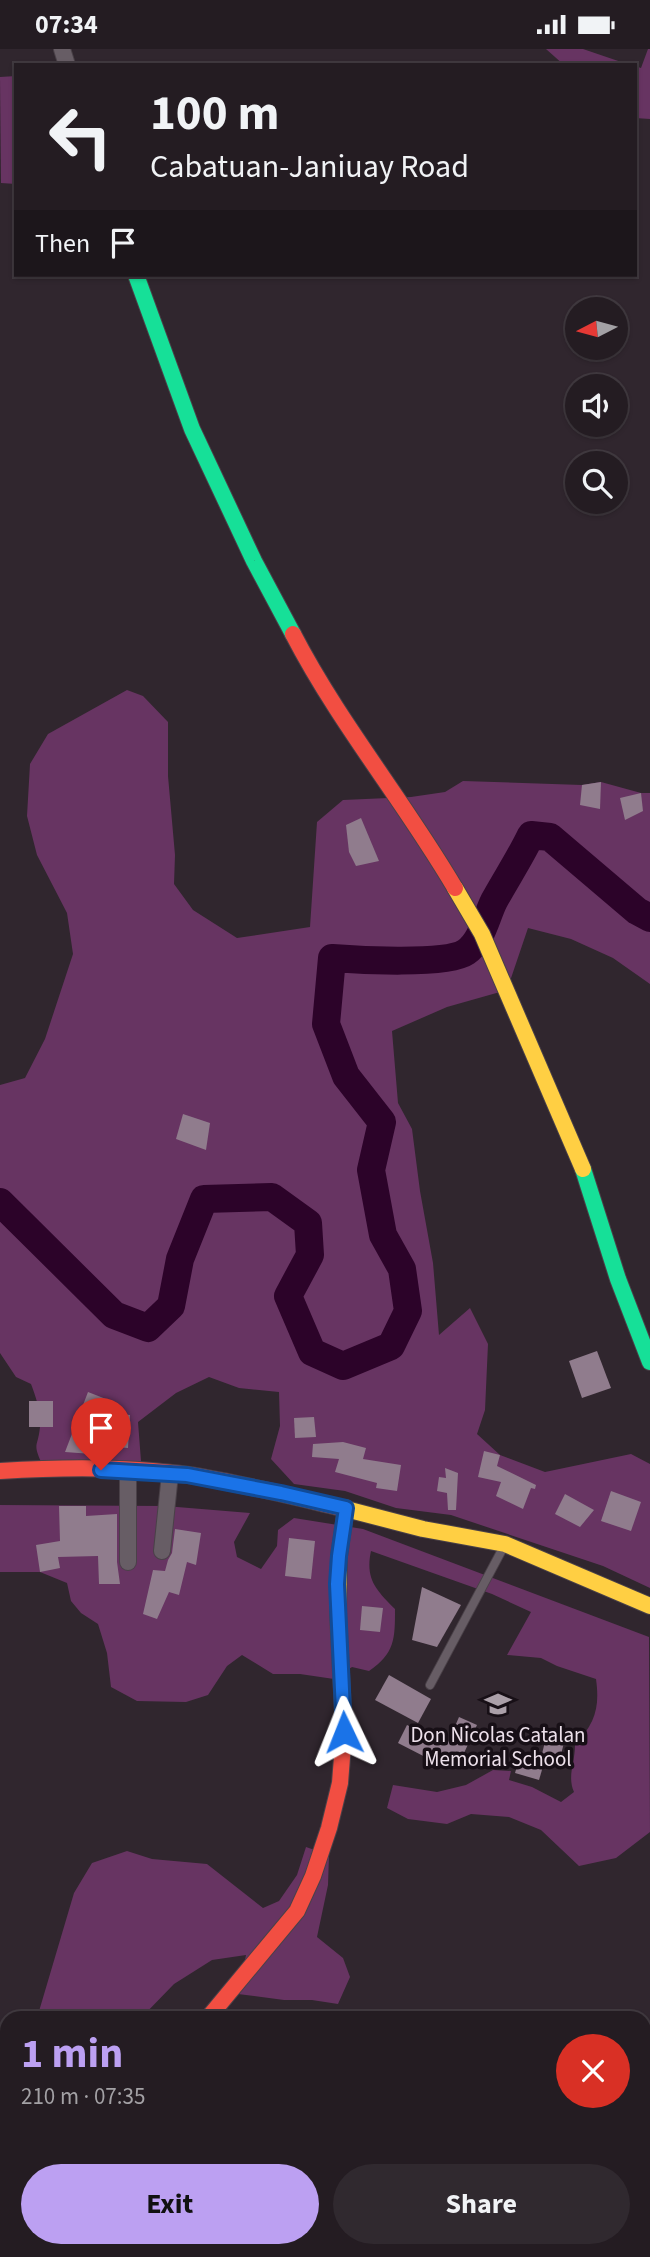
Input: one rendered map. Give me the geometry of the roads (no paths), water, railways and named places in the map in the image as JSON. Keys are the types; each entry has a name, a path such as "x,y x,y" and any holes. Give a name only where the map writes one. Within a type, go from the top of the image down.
{"street":[{"path":"137,277 192,429 266,585 310,667 349,729 426,840 482,934 578,1154 618,1279 650,1362"},
{"path":"0,1471 48,1468 170,1474 281,1493 423,1529 505,1544 650,1606"},
{"path":"128,1471 128,1562"},
{"path":"162,1551 170,1474"},
{"path":"214,2011 297,1911 313,1876 329,1828 340,1783 344,1732 337,1584 346,1508"}],"lane":[{"path":"430,1685 505,1544"}],"waterway":[{"path":"0,1202 114,1315 148,1328 171,1306 180,1259 204,1199 272,1197 308,1223 310,1255 288,1296 312,1352 343,1366 391,1346 408,1311 402,1269 383,1235 371,1170 382,1122 346,1076 326,1024 332,958 422,960 441,959 466,952 480,935 494,901 531,835 550,837 637,911 650,918"}],"place":[{"name":"Don Nicolas Catalan Memorial School","path":"498,1704"}]}
